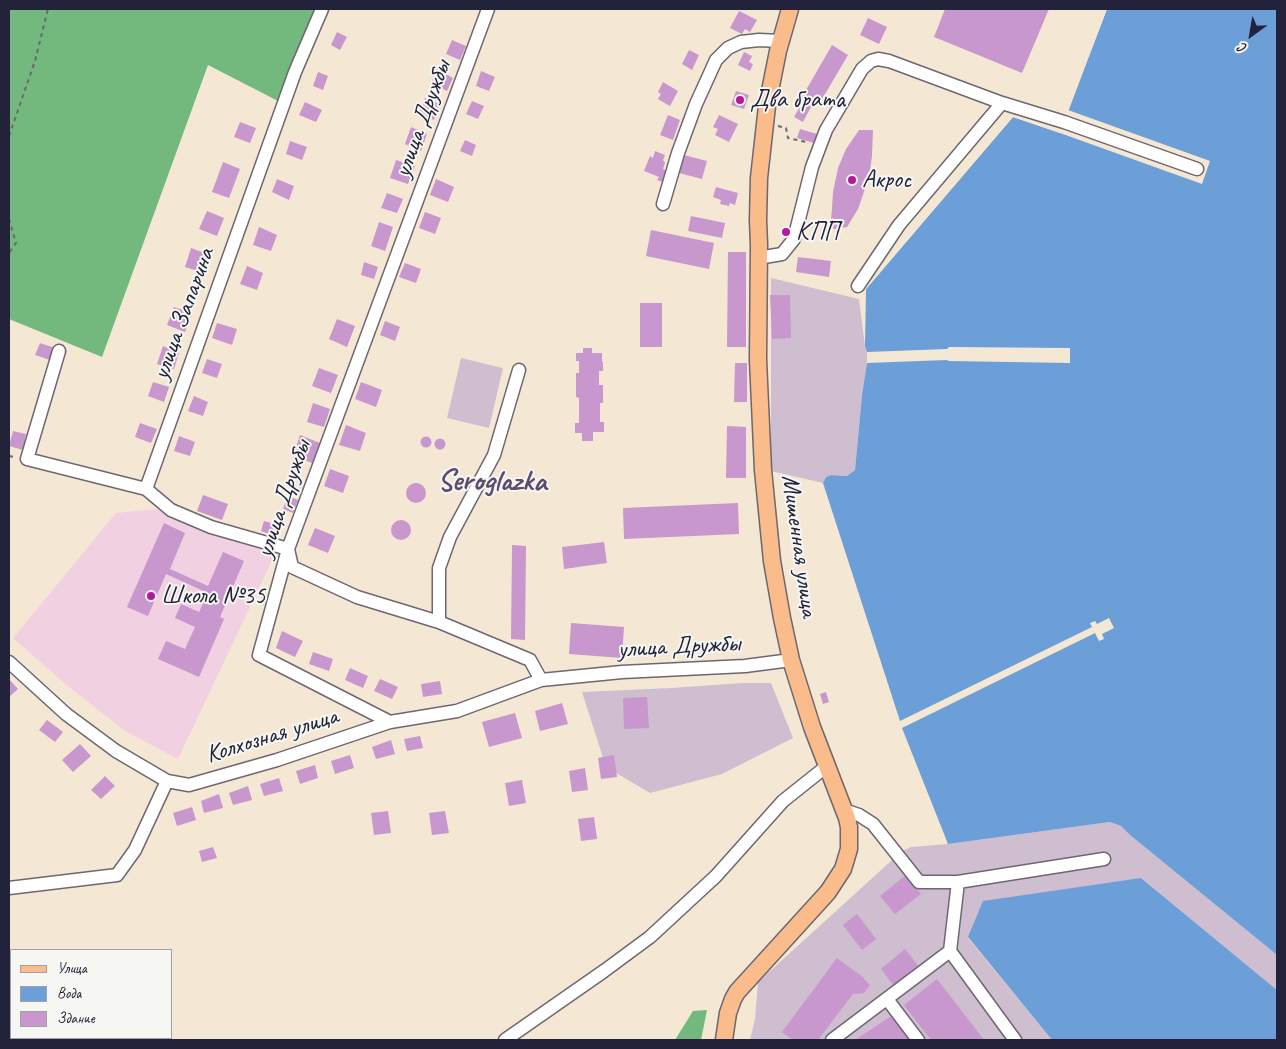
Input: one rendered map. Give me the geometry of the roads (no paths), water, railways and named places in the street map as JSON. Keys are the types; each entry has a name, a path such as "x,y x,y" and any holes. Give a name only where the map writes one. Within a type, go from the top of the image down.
{"main road":[{"name":"Мишенная улица","path":"724,1040 728,1013 737,992 822,900 843,869 850,849 849,827 844,810 804,702 791,660 772,561 763,470 758,360 758,211 761,153 767,106 790,9"}],"street":[{"name":"улица Запарина","path":"146,489 295,72 322,9"},
{"name":"улица Дружбы","path":"488,9 288,549 259,655 390,722 457,711 541,680 622,672 745,666 791,660"},
{"path":"663,204 678,153 696,104 716,60 728,48 741,42 759,40 781,41"},
{"path":"758,258 782,254 794,239 812,167 826,130 862,69 871,61 878,59 889,61 1002,103 1064,122 1197,169"},
{"path":"858,286 899,225 1002,103"},
{"path":"59,351 27,459 146,489 171,510 179,514 211,527 288,549 292,567 357,597 439,622 530,660 541,680"},
{"path":"439,622 439,568 450,537 494,455 519,370"},
{"path":"9,662 66,714 164,785 135,850 117,875 9,888"},
{"name":"Колхозная улица","path":"164,785 189,785 277,760 390,722"},
{"path":"505,1040 650,937 716,876 783,801 827,766"},
{"path":"844,810 860,815 873,824 919,882 958,882 1104,859"},
{"path":"958,882 950,951 1016,1040"},
{"path":"832,1040 950,951"},
{"path":"887,999 918,1040"}],"water":[{"path":"1107,9 1277,9 1277,955 1121,826 1110,822 948,844 902,728 1095,633 1099,641 1104,639 1102,634 1114,628 1109,618 1097,624 1095,621 1090,623 1092,627 900,721 823,483 826,477 831,475 847,476 855,470 867,363 865,346 866,289 1013,117 1060,133"},
{"path":"1141,878 1277,990 1277,1040 1052,1040 968,937 983,901"}],"place":[{"name":"Два брата","path":"740,100"},
{"name":"Акрос","path":"852,180"},
{"name":"КПП","path":"786,232"},
{"name":"Школа №35","path":"151,596"}],"district":[{"name":"Seroglazka","path":"492,482"}]}
